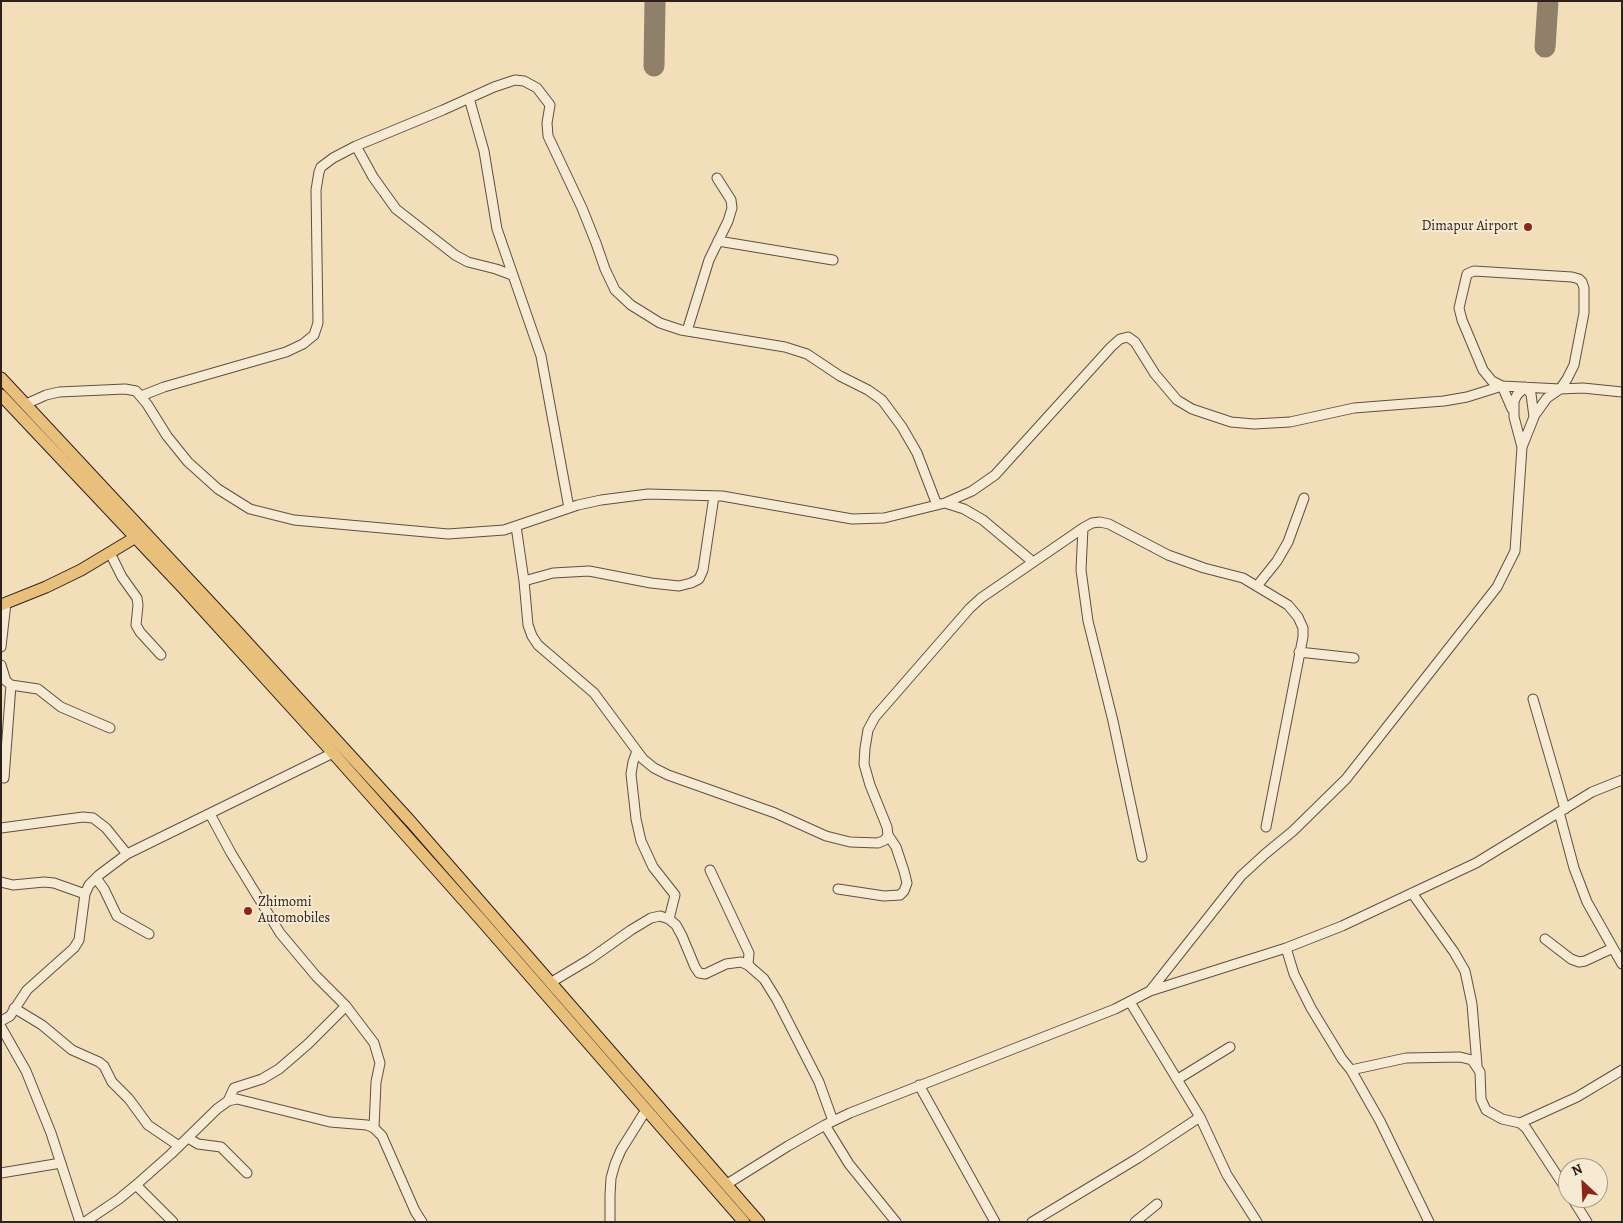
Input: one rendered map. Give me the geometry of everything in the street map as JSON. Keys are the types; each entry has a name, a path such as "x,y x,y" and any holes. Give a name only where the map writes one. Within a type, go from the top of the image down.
{"main road":[{"path":"1,378 140,535 184,589 333,753 744,1222"},
{"path":"4,401 140,535 411,822 759,1222"},
{"path":"4,604 82,570 140,535"}],"street":[{"path":"141,396 164,387 286,352 303,344 314,335 318,323 316,190 319,172 324,164 356,146 398,130 494,86 515,80 524,81 537,88 550,106 547,123 548,136 582,208 615,290 631,305 660,323 687,331 785,347 807,354 840,376 868,390 882,400 902,427 917,453 941,504"},
{"path":"469,98 484,151 497,229 541,356 569,508"},
{"path":"356,146 386,197 402,214 455,255 468,262 496,268 512,275"},
{"path":"687,331 708,260 728,221 732,208 731,200 717,178"},
{"path":"718,241 833,260"},
{"path":"1150,991 1241,876 1346,779 1497,587 1515,551 1522,447 1534,417 1547,398 1560,390 1574,365 1584,313 1582,282 1572,277 1474,272 1467,274 1460,298 1461,314 1483,370 1492,380 1502,386 1509,400 1522,447"},
{"path":"26,404 46,395 59,392 126,389 136,391 166,436 188,462 218,489 250,509 294,520 448,534 504,530 569,508 601,500 648,494 714,496 754,501 852,519 884,518 941,504 972,491 995,475 1111,347 1120,339 1128,337 1135,342 1155,374 1176,400 1231,422 1254,424 1283,422 1354,408 1444,402 1502,386 1560,390 1583,388 1622,392"},
{"path":"1514,417 1516,395 1525,387"},
{"path":"1525,387 1532,394 1534,417"},
{"path":"524,581 553,573 589,571 651,583 679,586 692,583 699,579 703,570 714,496"},
{"path":"1256,586 1278,561 1288,542 1304,498"},
{"path":"941,504 964,509 983,520 1033,562"},
{"path":"838,889 884,896 900,895 907,883 896,847 888,835 864,764 868,730 872,723 889,700 970,608 992,589 1092,523 1109,524 1168,555 1204,568 1243,578 1288,605 1298,617 1304,628 1266,827"},
{"path":"516,526 528,625 532,636 538,645 594,694 637,751 654,768 775,813 826,836 850,842 878,843 885,840 888,835"},
{"path":"1083,528 1081,570 1088,621 1113,721 1142,857"},
{"path":"110,554 122,577 137,598 136,625 161,655"},
{"path":"1,647 4,604"},
{"path":"1299,652 1354,658"},
{"path":"1,666 6,681 11,685 38,689 61,707 110,728"},
{"path":"4,778 11,685"},
{"path":"1533,699 1580,886 1622,964"},
{"path":"637,751 632,762 636,819 641,840 653,867 675,895 669,919"},
{"path":"1,1021 10,1016 27,990 74,948 79,940 85,894 96,878 127,854 333,753"},
{"path":"727,1184 829,1123 919,1085 1130,1002 1150,991 1286,948 1342,926 1476,863 1592,792 1622,780"},
{"path":"210,814 231,853 280,933 316,976 346,1006 370,1036 377,1050 380,1063 376,1082 374,1128"},
{"path":"1,828 83,816 93,818 106,828 127,854"},
{"path":"710,870 748,953 748,965"},
{"path":"96,878 104,889 117,916 149,934"},
{"path":"1,882 13,885 44,882 85,894"},
{"path":"1412,893 1454,952 1465,971 1472,1004 1477,1065 1480,1072 1481,1099 1486,1110 1502,1120 1520,1123 1577,1096 1622,1070"},
{"path":"550,984 631,930 651,918 660,916 669,919 679,930 699,973 705,974 732,962 748,965 764,979 777,1000 819,1082 829,1123 849,1164 896,1222"},
{"path":"1544,939 1571,959 1579,962 1585,962 1613,948"},
{"path":"1286,948 1294,974 1311,1008 1342,1059 1351,1070 1380,1121 1429,1222"},
{"path":"1130,1002 1200,1117 1227,1175 1257,1222"},
{"path":"228,1102 234,1088 262,1079 279,1070 346,1006"},
{"path":"14,1008 42,1024 72,1050 104,1066 112,1082 129,1099 148,1125 179,1146"},
{"path":"1,1027 26,1071 61,1163 80,1222"},
{"path":"1178,1079 1230,1047"},
{"path":"1351,1070 1406,1058 1437,1056 1466,1058 1472,1060 1477,1065"},
{"path":"919,1085 996,1222"},
{"path":"85,1222 136,1185 217,1109 228,1102 238,1099 330,1122 367,1125 374,1128 382,1136 415,1211 422,1222"},
{"path":"610,1222 611,1178 615,1164 621,1150 646,1110"},
{"path":"1032,1222 1138,1158 1200,1117"},
{"path":"1520,1123 1531,1134 1558,1176"},
{"path":"188,1138 198,1144 222,1147 247,1173"},
{"path":"1,1174 61,1163"},
{"path":"136,1185 173,1222"},
{"path":"1135,1222 1157,1204"},
{"path":"1579,1208 1588,1222"}],"taxiway":[{"path":"654,66 655,1"},
{"path":"1545,47 1548,1"}],"place":[{"name":"Dimapur Airport","path":"1528,227"},
{"name":"Zhimomi Automobiles","path":"248,911"}]}
